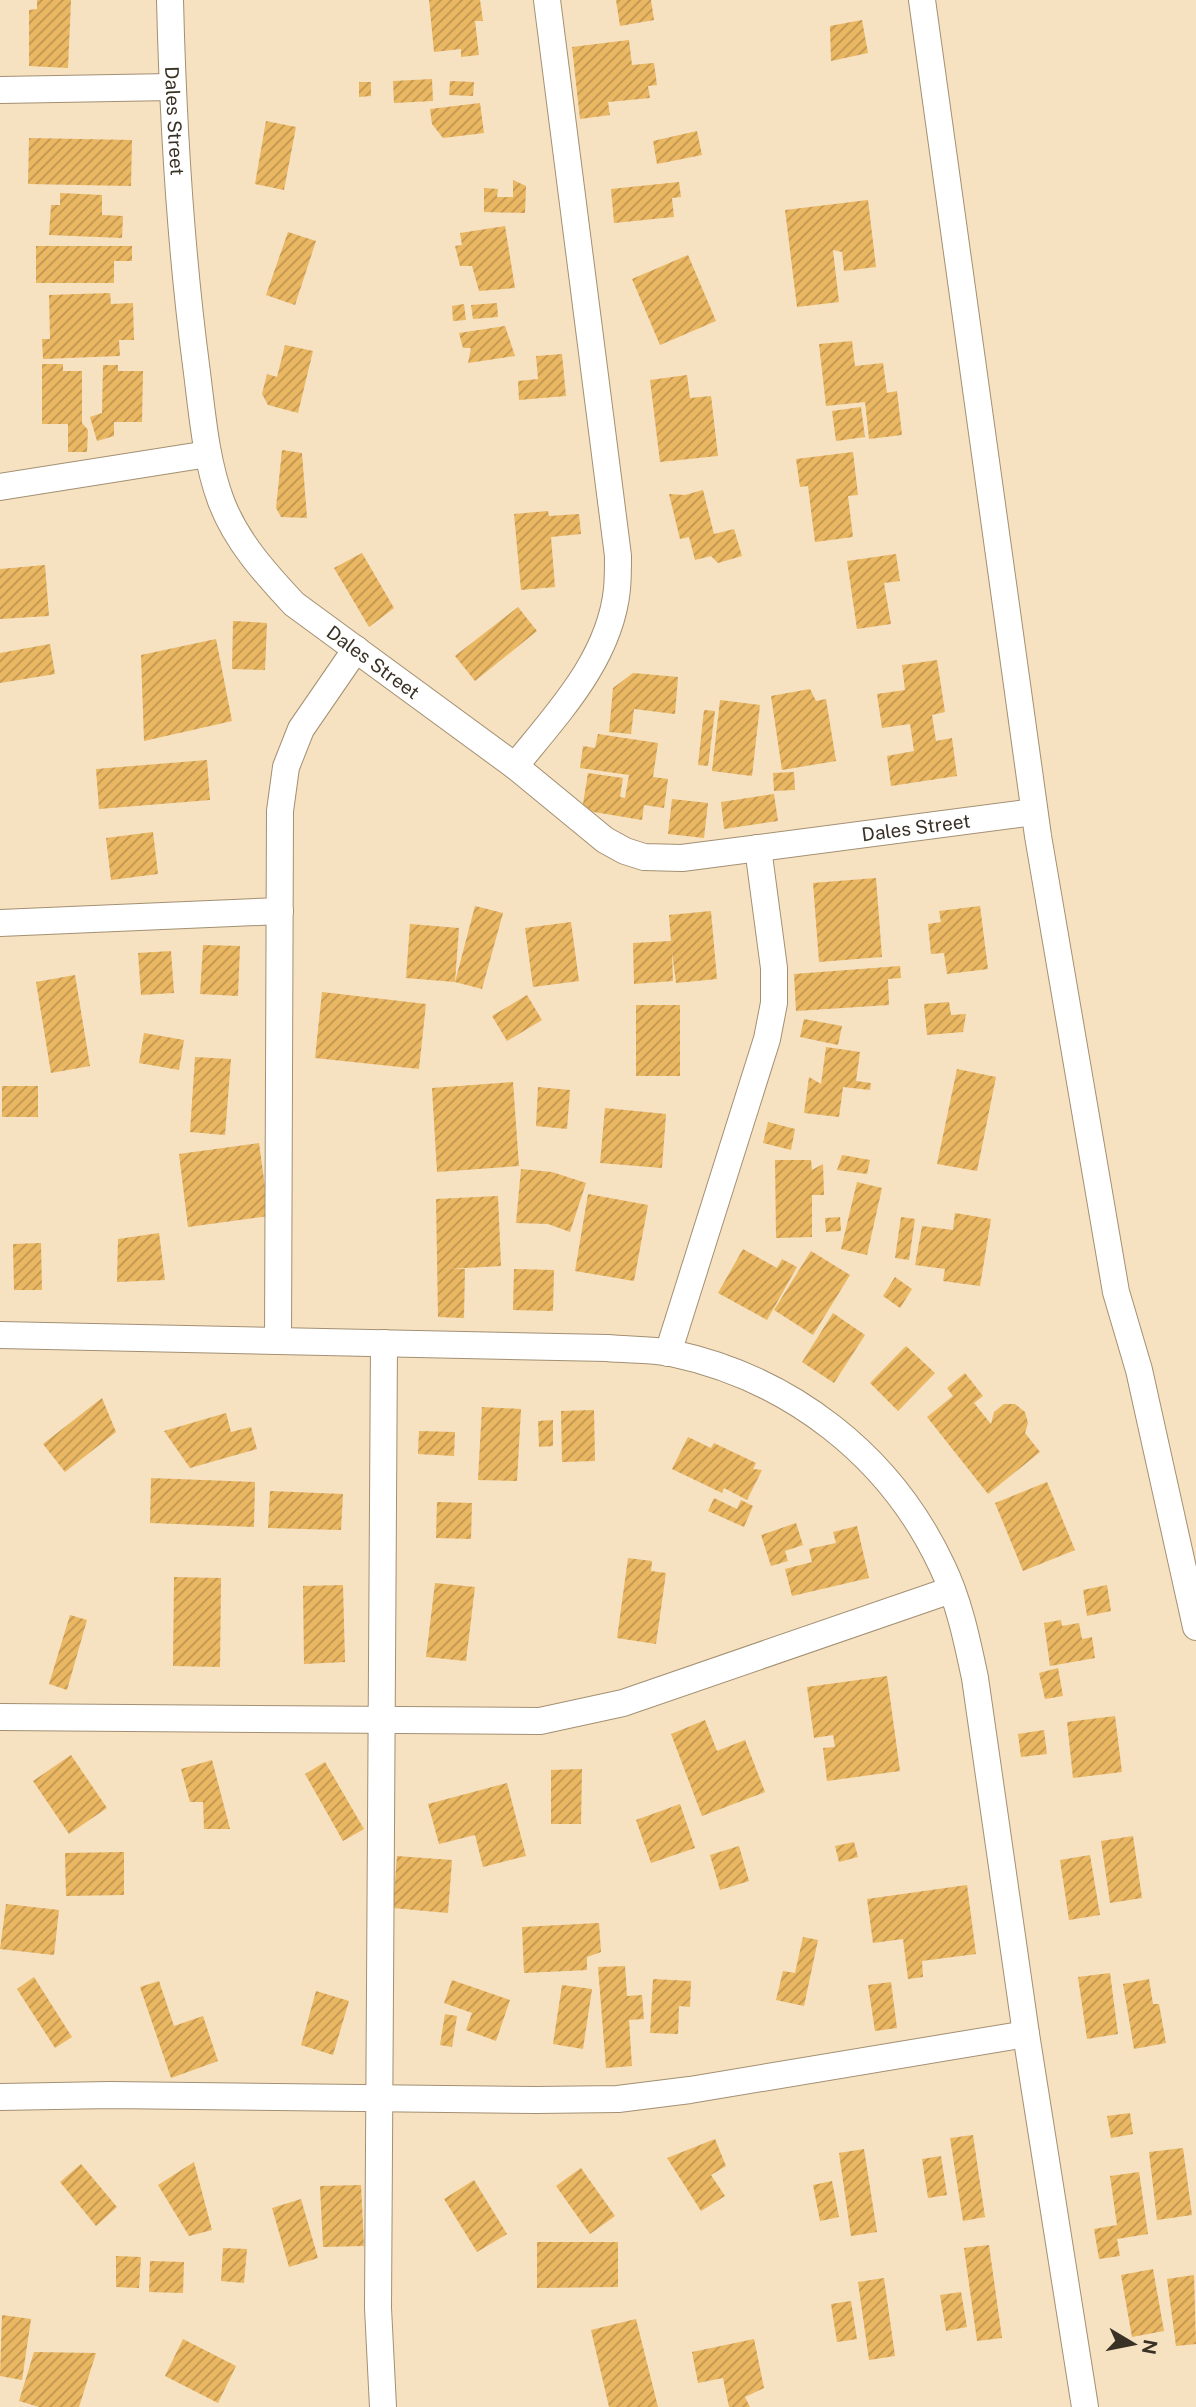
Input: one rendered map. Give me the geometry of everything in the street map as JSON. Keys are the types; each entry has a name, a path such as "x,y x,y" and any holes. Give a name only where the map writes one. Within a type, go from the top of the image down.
{"street":[{"name":"Dales Street","path":"170,0 172,87 184,270 208,454 221,501 239,538 266,574 294,604 515,766 605,840 625,851 665,859 1034,812"},
{"path":"515,766 562,708 596,658 609,624 617,590 618,556 547,0"},
{"path":"922,0 1034,812 1116,1292 1139,1370 1196,1627"},
{"path":"0,90 172,87"},
{"path":"0,487 208,454"},
{"path":"278,1341 280,811 286,767 301,729 356,649"},
{"path":"668,1353 767,1039 774,968 758,848"},
{"path":"0,923 280,911"},
{"path":"0,1335 607,1348 668,1353 726,1367 783,1393 828,1423 876,1465 912,1512 942,1566 963,1622 975,1678 1026,2034 1084,2407"},
{"path":"383,2407 378,2308 384,1343"},
{"path":"0,1717 540,1721 623,1703 951,1590"},
{"path":"0,2097 110,2095 618,2099 690,2091 1026,2034"}],"building":[{"path":"37,0 71,0 68,68 29,66 29,10 37,9"},
{"path":"429,0 480,0 483,21 475,21 479,55 461,57 461,49 434,52"},
{"path":"616,0 651,0 654,20 620,26"},
{"path":"862,20 868,53 831,61 830,26"},
{"path":"629,40 632,65 654,63 657,85 648,86 650,98 608,102 610,115 580,119 572,47"},
{"path":"432,79 433,101 394,103 393,81"},
{"path":"450,81 474,82 473,96 449,95"},
{"path":"359,82 371,82 371,96 359,97"},
{"path":"480,103 484,133 443,138 432,124 430,109"},
{"path":"266,121 296,127 284,190 255,184"},
{"path":"697,131 702,155 657,164 653,141"},
{"path":"29,138 132,140 131,186 28,184"},
{"path":"513,180 526,186 525,213 484,212 484,188 498,189 497,197 513,197"},
{"path":"679,182 681,197 672,198 674,217 614,223 611,189"},
{"path":"60,193 102,195 102,215 123,216 122,238 49,235 51,205 60,205"},
{"path":"868,200 876,267 844,271 842,252 833,250 839,302 797,307 785,210"},
{"path":"505,226 515,288 479,291 472,266 460,266 455,246 462,245 460,233"},
{"path":"288,232 316,241 295,305 266,295"},
{"path":"36,246 132,246 132,261 114,261 114,283 36,283"},
{"path":"688,255 716,321 660,345 632,279"},
{"path":"110,293 111,304 133,303 134,340 119,340 120,356 43,359 42,339 50,339 49,295"},
{"path":"497,303 498,317 473,319 471,305"},
{"path":"464,304 466,320 453,321 452,306"},
{"path":"505,326 515,356 468,363 471,348 463,348 459,333"},
{"path":"852,341 855,366 883,363 887,393 897,391 902,435 869,439 865,402 826,406 819,344"},
{"path":"285,345 313,351 298,413 268,405 262,394 267,374 277,377"},
{"path":"562,354 566,396 519,400 518,381 538,379 536,356"},
{"path":"42,364 63,364 63,371 82,371 82,423 88,430 87,452 68,452 68,424 42,424"},
{"path":"103,365 118,365 118,371 143,371 142,422 114,422 114,436 97,441 90,417 102,413"},
{"path":"687,375 690,398 711,396 718,456 660,462 650,380"},
{"path":"861,407 865,437 836,441 832,411"},
{"path":"282,450 302,453 307,518 281,517 276,508"},
{"path":"853,452 858,495 848,496 853,537 815,542 808,486 800,487 796,459"},
{"path":"703,490 714,534 734,529 742,556 718,563 711,556 695,560 689,537 680,539 669,494 685,495"},
{"path":"548,511 549,516 579,514 581,534 551,537 555,587 521,590 514,514"},
{"path":"362,553 394,608 369,627 334,568"},
{"path":"896,554 900,581 884,583 891,624 857,629 847,561"},
{"path":"45,565 49,616 0,619 0,569"},
{"path":"518,607 537,631 475,681 455,656"},
{"path":"233,621 267,623 265,670 232,669"},
{"path":"216,639 232,721 144,741 141,655"},
{"path":"50,644 55,674 0,683 0,653"},
{"path":"937,660 945,712 932,715 936,741 952,738 957,776 891,786 887,756 914,751 910,724 882,728 877,694 905,690 902,665"},
{"path":"633,673 678,677 675,714 634,709 631,734 609,732 613,688"},
{"path":"810,689 816,701 826,699 836,761 782,770 771,696"},
{"path":"720,700 760,705 752,776 712,771"},
{"path":"704,710 715,711 708,766 698,765"},
{"path":"598,734 658,743 653,777 668,779 664,808 644,805 642,820 582,810 588,773 623,778 620,797 625,798 629,775 580,768 583,746 595,748"},
{"path":"207,760 210,800 99,809 96,769"},
{"path":"794,772 795,790 774,791 773,773"},
{"path":"774,794 778,821 724,829 721,802"},
{"path":"672,799 708,803 704,838 668,834"},
{"path":"153,832 158,874 111,880 106,838"},
{"path":"876,878 882,957 819,962 813,883"},
{"path":"475,906 503,913 482,989 455,982"},
{"path":"980,906 988,969 947,974 944,953 931,954 928,924 941,922 939,911"},
{"path":"711,911 717,979 676,983 672,952 673,981 634,984 633,943 671,941 669,915"},
{"path":"571,922 579,981 533,987 525,928"},
{"path":"410,924 459,928 455,982 406,978"},
{"path":"203,945 240,946 238,996 200,994"},
{"path":"171,951 174,993 141,995 138,953"},
{"path":"900,966 901,978 888,979 889,1005 796,1011 794,974"},
{"path":"75,975 90,1066 51,1073 36,982"},
{"path":"322,992 426,1004 419,1069 315,1058"},
{"path":"527,995 542,1020 507,1041 492,1016"},
{"path":"949,1002 951,1015 966,1014 963,1032 927,1035 924,1004"},
{"path":"636,1005 680,1005 680,1076 636,1076"},
{"path":"804,1019 842,1026 838,1045 800,1037"},
{"path":"144,1033 184,1040 179,1070 139,1063"},
{"path":"826,1047 860,1052 856,1081 871,1083 870,1090 843,1087 839,1117 804,1113 809,1077 821,1084"},
{"path":"195,1057 231,1059 225,1135 190,1132"},
{"path":"957,1069 996,1077 977,1171 937,1164"},
{"path":"513,1082 519,1166 437,1172 432,1088"},
{"path":"2,1086 38,1086 38,1117 2,1117"},
{"path":"538,1087 570,1090 567,1129 536,1126"},
{"path":"605,1108 666,1114 662,1168 600,1163"},
{"path":"768,1122 795,1129 791,1150 763,1143"},
{"path":"259,1143 269,1216 188,1227 179,1154"},
{"path":"842,1155 870,1160 867,1174 837,1170"},
{"path":"775,1160 811,1160 812,1170 823,1164 824,1195 812,1195 812,1237 776,1238"},
{"path":"521,1169 552,1172 586,1183 570,1232 548,1224 516,1223"},
{"path":"857,1182 882,1188 867,1255 841,1249"},
{"path":"588,1194 648,1205 634,1281 575,1271"},
{"path":"498,1196 501,1266 449,1269 465,1269 464,1318 438,1317 436,1199"},
{"path":"955,1213 991,1219 980,1286 943,1281 945,1269 915,1265 922,1226 953,1230"},
{"path":"840,1217 841,1231 826,1232 825,1218"},
{"path":"901,1217 915,1219 909,1260 895,1258"},
{"path":"159,1233 165,1280 117,1282 118,1239"},
{"path":"41,1243 42,1290 14,1290 13,1244"},
{"path":"743,1249 777,1268 782,1259 797,1267 767,1320 718,1293"},
{"path":"811,1251 850,1275 813,1335 774,1310"},
{"path":"514,1269 554,1270 553,1311 513,1310"},
{"path":"895,1277 912,1289 900,1308 883,1296"},
{"path":"833,1313 865,1335 834,1383 802,1362"},
{"path":"906,1346 935,1373 898,1411 870,1383"},
{"path":"965,1373 983,1396 974,1403 991,1424 994,1412 1004,1404 1015,1404 1025,1412 1028,1423 1025,1433 1040,1452 988,1494 927,1417 953,1396 947,1388"},
{"path":"102,1398 116,1432 65,1472 43,1444"},
{"path":"482,1407 521,1409 517,1481 478,1480"},
{"path":"594,1410 595,1461 562,1462 561,1411"},
{"path":"226,1413 231,1432 251,1427 257,1449 190,1468 164,1431"},
{"path":"553,1420 553,1446 539,1447 538,1421"},
{"path":"419,1431 455,1432 454,1456 418,1454"},
{"path":"688,1437 711,1448 714,1443 756,1463 753,1469 762,1470 747,1500 724,1488 722,1493 672,1469"},
{"path":"151,1478 255,1482 254,1527 150,1523"},
{"path":"1047,1482 1075,1550 1023,1571 995,1503"},
{"path":"270,1491 343,1494 341,1530 268,1528"},
{"path":"714,1498 737,1509 741,1500 753,1506 744,1527 708,1511"},
{"path":"437,1502 472,1503 471,1539 436,1538"},
{"path":"796,1523 803,1545 785,1551 788,1561 771,1566 761,1535"},
{"path":"857,1526 869,1578 792,1596 785,1569 812,1562 809,1549 836,1543 833,1532"},
{"path":"628,1558 652,1561 651,1571 666,1573 656,1644 617,1638"},
{"path":"174,1577 221,1578 220,1667 173,1666"},
{"path":"435,1583 475,1587 466,1661 426,1657"},
{"path":"343,1585 345,1662 304,1664 303,1586"},
{"path":"1107,1585 1111,1611 1087,1616 1083,1590"},
{"path":"70,1615 87,1620 67,1690 49,1684"},
{"path":"1061,1620 1062,1626 1079,1623 1082,1639 1092,1637 1095,1658 1050,1666 1044,1623"},
{"path":"1058,1668 1063,1696 1045,1699 1039,1673"},
{"path":"887,1676 900,1771 827,1781 823,1748 835,1747 833,1735 814,1738 807,1687"},
{"path":"1115,1716 1122,1772 1073,1778 1067,1722"},
{"path":"705,1720 717,1751 745,1740 765,1792 702,1816 671,1734"},
{"path":"1044,1730 1047,1754 1021,1757 1018,1734"},
{"path":"71,1755 107,1808 69,1834 33,1781"},
{"path":"212,1760 230,1829 204,1829 203,1802 190,1802 181,1769"},
{"path":"325,1762 364,1829 343,1841 305,1774"},
{"path":"582,1769 581,1824 551,1824 551,1770"},
{"path":"507,1783 526,1856 483,1867 475,1835 439,1844 428,1804"},
{"path":"680,1804 695,1848 651,1863 636,1820"},
{"path":"1133,1836 1142,1898 1110,1903 1101,1841"},
{"path":"854,1842 858,1857 839,1862 835,1846"},
{"path":"739,1846 749,1881 720,1890 710,1855"},
{"path":"124,1852 124,1895 66,1896 65,1853"},
{"path":"1090,1855 1100,1915 1069,1920 1060,1860"},
{"path":"397,1856 452,1860 448,1913 393,1908"},
{"path":"967,1885 976,1954 922,1961 923,1977 908,1979 903,1939 873,1943 867,1899"},
{"path":"6,1904 59,1910 54,1955 0,1949"},
{"path":"599,1923 601,1952 587,1957 587,1970 524,1973 522,1927"},
{"path":"803,1937 818,1940 804,2006 776,2000 783,1971 795,1973"},
{"path":"625,1966 627,1996 642,1995 644,2019 629,2020 632,2066 606,2068 598,1967"},
{"path":"1110,1973 1118,2034 1087,2039 1078,1977"},
{"path":"34,1977 72,2037 55,2048 17,1989"},
{"path":"653,1979 691,1981 690,2007 679,2006 678,2034 650,2033"},
{"path":"1149,1979 1153,2004 1159,2004 1166,2043 1134,2049 1123,1984"},
{"path":"452,1980 510,2000 496,2041 466,2030 472,2013 444,2003"},
{"path":"159,1981 174,2026 203,2016 218,2061 171,2078 140,1987"},
{"path":"891,1982 897,2028 875,2031 868,1985"},
{"path":"562,1985 592,1989 583,2049 553,2044"},
{"path":"316,1991 349,2001 333,2055 301,2045"},
{"path":"445,2014 457,2016 452,2047 440,2045"},
{"path":"1130,2113 1133,2134 1111,2138 1107,2116"},
{"path":"973,2135 985,2217 963,2221 950,2138"},
{"path":"715,2139 726,2166 711,2175 725,2196 701,2211 667,2158"},
{"path":"1183,2148 1192,2215 1157,2220 1149,2152"},
{"path":"864,2149 877,2232 851,2236 839,2153"},
{"path":"941,2156 947,2195 928,2198 922,2159"},
{"path":"194,2162 212,2230 189,2236 158,2185"},
{"path":"81,2164 117,2207 96,2226 60,2182"},
{"path":"581,2168 615,2216 590,2234 556,2186"},
{"path":"1139,2172 1148,2234 1117,2239 1120,2256 1099,2259 1094,2229 1117,2225 1110,2176"},
{"path":"474,2180 507,2234 477,2252 444,2199"},
{"path":"832,2181 839,2217 820,2221 813,2185"},
{"path":"361,2185 364,2246 323,2247 320,2186"},
{"path":"301,2199 318,2258 289,2267 272,2208"},
{"path":"537,2242 618,2242 618,2287 537,2288"},
{"path":"989,2245 1002,2338 977,2341 964,2248"},
{"path":"223,2248 247,2249 244,2283 221,2281"},
{"path":"116,2256 141,2257 139,2288 116,2287"},
{"path":"150,2261 184,2262 183,2293 149,2292"},
{"path":"1153,2269 1164,2331 1132,2337 1121,2275"},
{"path":"1194,2275 1196,2344 1176,2346 1167,2279"},
{"path":"884,2278 895,2356 869,2360 858,2282"},
{"path":"961,2292 967,2327 946,2331 940,2295"},
{"path":"851,2301 857,2339 837,2342 831,2304"},
{"path":"2,2315 31,2319 22,2380 0,2376"},
{"path":"636,2319 658,2407 609,2407 591,2330"},
{"path":"183,2339 236,2366 218,2403 165,2376"},
{"path":"754,2339 764,2388 745,2397 750,2407 729,2407 723,2378 698,2383 692,2352"},
{"path":"34,2352 96,2353 79,2407 39,2407 19,2401"}]}
